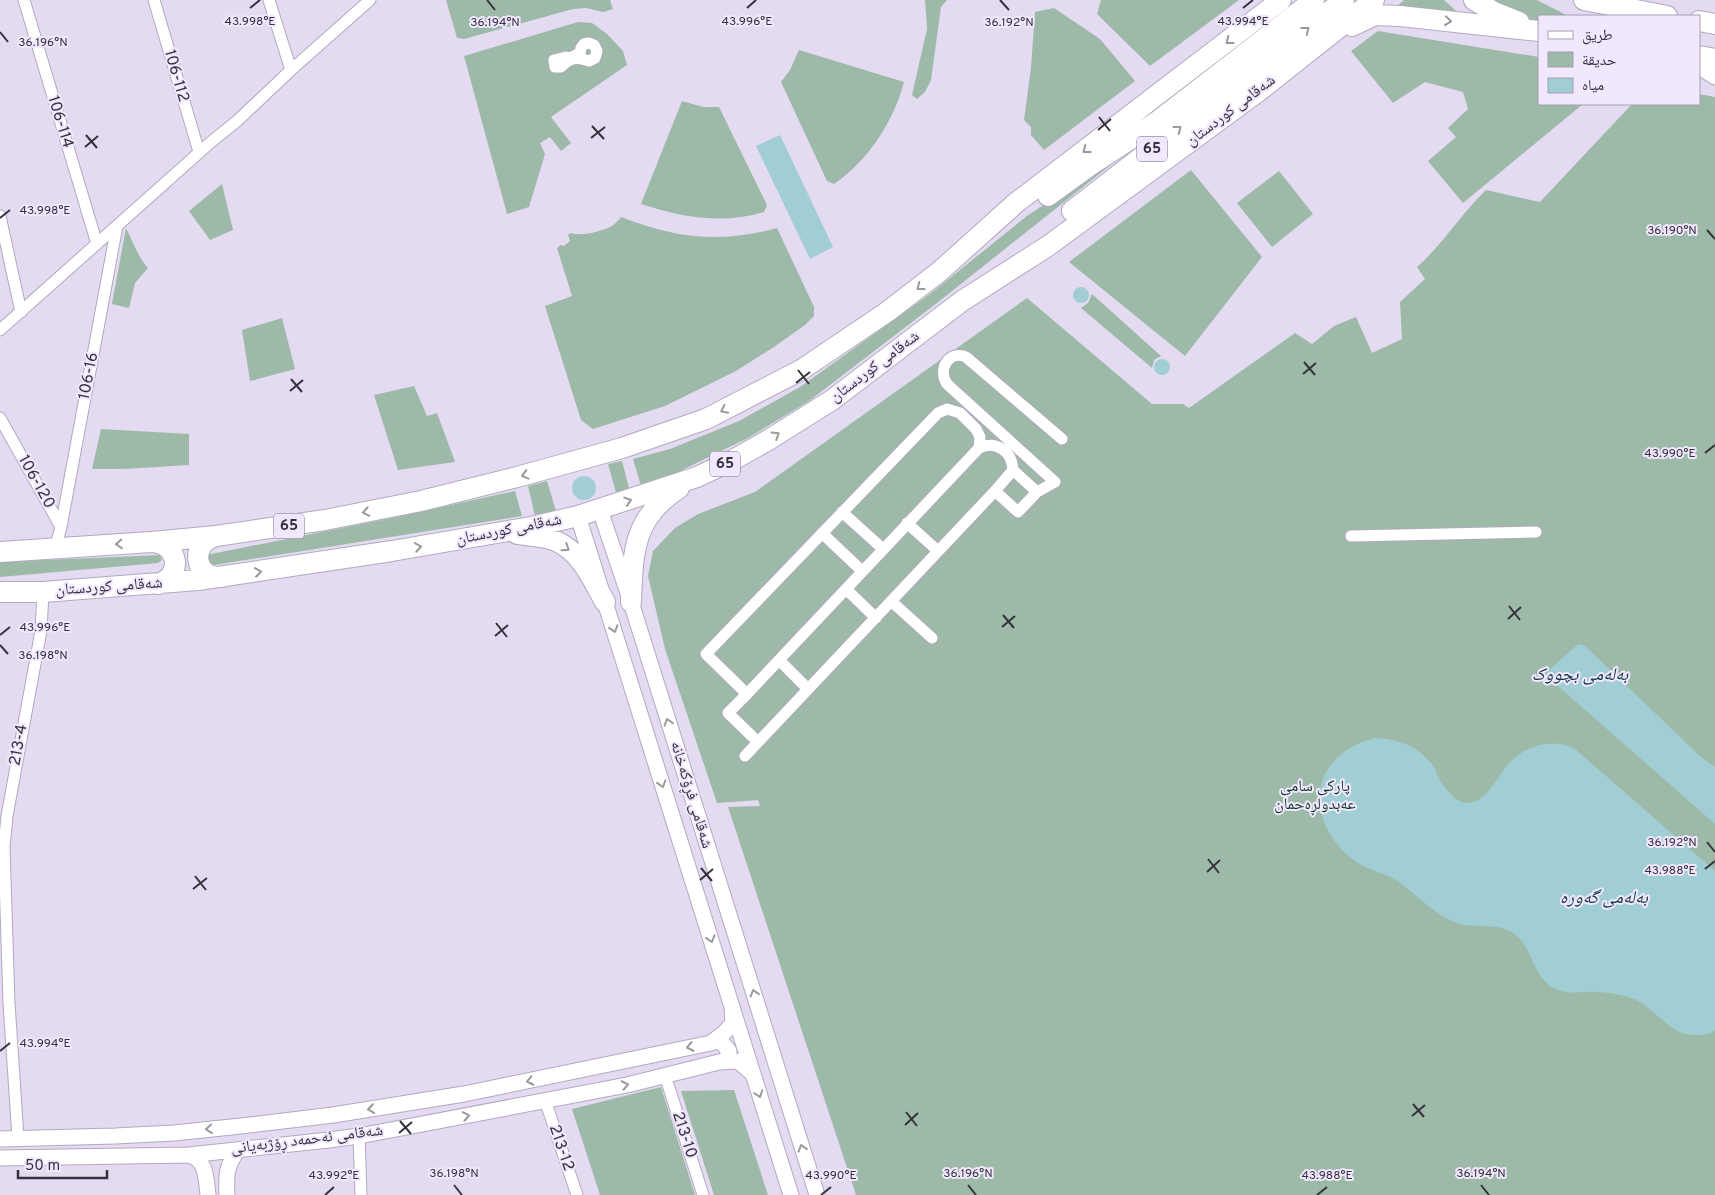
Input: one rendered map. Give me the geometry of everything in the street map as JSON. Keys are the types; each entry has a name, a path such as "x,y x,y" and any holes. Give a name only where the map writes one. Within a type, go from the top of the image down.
{"highway":[{"name":"65","path":"939,272 1017,202 1281,0"},
{"name":"65","path":"0,552 151,542 216,536 296,525 421,501 516,477 622,448 706,419 801,370 887,312 939,272 1095,162 1158,121 1314,0"},
{"name":"شەقامی کوردستان","path":"0,592 43,592 158,584 223,577 392,551 531,527 578,516 697,477 755,447 832,400 962,301 1026,247 1344,0"},
{"name":"شەقامی کوردستان","path":"962,301 1048,246 1251,97 1374,0"},
{"path":"1474,0 1494,12 1538,30"},
{"path":"1584,0 1660,15"},
{"path":"1605,0 1628,10"},
{"path":"1328,37 1375,16 1400,16 1538,30"},
{"path":"1700,22 1715,24"},
{"path":"1700,56 1715,59"},
{"path":"631,602 633,556 636,540 655,507 697,477"},
{"path":"503,531 556,541 575,553 605,602"},
{"path":"216,536 210,538 200,547 198,560 210,576 223,577"},
{"path":"151,542 165,545 170,550 175,563 174,571 170,577 158,584"}],"street":[{"name":"106-114","path":"24,0 97,244"},
{"name":"106-112","path":"154,0 199,152"},
{"path":"269,0 291,70"},
{"path":"0,330 199,152 237,121 370,0"},
{"path":"1700,68 1715,78"},
{"path":"0,216 21,312"},
{"name":"106-16","path":"61,527 117,226"},
{"path":"995,491 1018,512 1037,492 1055,482 947,384 942,373 944,366 955,355 966,357 1062,439"},
{"path":"747,694 706,654 938,413 947,409 960,413 976,429 980,437 978,448"},
{"name":"106-120","path":"0,418 61,527 55,549"},
{"path":"744,756 758,742 876,618 995,491 1013,470 1013,462 1005,452 996,445 987,444 978,448 728,713 758,742"},
{"path":"1013,470 1037,492"},
{"name":"شەقامی فڕۆکەخانە","path":"600,510 631,602 817,1195"},
{"path":"842,512 883,549"},
{"name":"شەقامی فڕۆکەخانە","path":"578,516 791,1195"},
{"path":"907,523 938,551"},
{"path":"1351,536 1536,532"},
{"path":"822,533 862,571"},
{"path":"846,589 876,618"},
{"name":"213-4","path":"18,1138 5,1003 4,847 7,816 41,631 43,592"},
{"path":"891,601 932,638"},
{"path":"779,660 808,689"},
{"path":"723,1062 727,1058 729,1051 717,1040 733,1023 732,1008"},
{"name":"شەقامی ئەحمەد ڕۆژبەیانی","path":"0,1139 122,1136 241,1126 333,1115 439,1098 625,1061 711,1043 717,1040"},
{"name":"شەقامی ئەحمەد ڕۆژبەیانی","path":"0,1158 189,1155 238,1150 359,1136 627,1085 723,1062 738,1062 753,1074"},
{"name":"213-10","path":"665,1075 703,1195"},
{"path":"439,1098 443,1120"},
{"name":"213-12","path":"545,1100 577,1195"},
{"path":"359,1136 361,1195"},
{"path":"227,1195 226,1174 232,1158 238,1150"},
{"path":"189,1155 195,1156 204,1167 208,1195"}],"green space":[{"path":"446,0 610,0 613,9 603,12 586,8 573,9 464,39 457,38"},
{"path":"925,0 947,0 941,7 931,80 925,92 917,99 912,95 927,29"},
{"path":"1101,0 1239,0 1150,66 1097,14"},
{"path":"1404,0 1444,0 1465,19 1394,9"},
{"path":"1487,0 1537,0 1566,15 1538,15 1538,22 1525,19"},
{"path":"1054,8 1100,39 1135,81 1044,150 1031,135 1031,127 1024,120 1031,67 1035,12"},
{"path":"578,22 592,23 607,34 623,51 627,65 551,117 571,143 561,151 550,137 540,143 545,154 529,207 507,214 464,56"},
{"path":"1378,31 1538,57 1538,105 1582,105 1463,203 1428,161 1456,137 1448,128 1468,109 1463,92 1425,82 1393,103 1351,51"},
{"path":"799,50 904,82 894,111 878,139 858,164 834,184 827,181 781,82 790,70"},
{"name":"پارکی سامی عەبدولڕەحمان","path":"1700,94 1715,97 1715,1195 856,1195 728,807 760,806 758,800 717,803 665,649 648,576 653,551 675,528 698,514 755,492 1027,298 1152,404 1183,404 1189,408 1295,333 1312,344 1334,326 1356,317 1372,353 1402,339 1400,302 1425,279 1417,267 1486,190 1540,202 1631,105 1700,105"},
{"path":"682,101 703,107 719,107 767,205 764,212 748,216 717,219 686,216 641,204"},
{"path":"1142,140 937,303 809,401 748,438 676,473 641,486 633,459 670,449 739,421 800,387 930,294 1027,216"},
{"path":"1191,170 1262,257 1185,356 1069,262"},
{"path":"1279,171 1313,214 1272,247 1237,203"},
{"path":"222,184 233,230 210,240 189,211"},
{"path":"621,217 660,230 698,236 736,236 777,228 814,307 814,316 805,325 774,347 736,371 665,406 593,429 581,420 545,306 572,296 557,248 561,245 564,246 570,241 568,235 571,233 586,234 603,230 612,226"},
{"path":"126,228 138,254 148,268 135,283 129,308 112,304"},
{"path":"1092,294 1161,356 1154,360 1152,368 1081,308 1088,303"},
{"path":"282,318 295,369 250,381 242,330"},
{"path":"414,386 427,416 437,413 455,462 398,470 374,395"},
{"path":"101,429 189,434 189,465 92,469"},
{"path":"622,461 630,492 617,496 608,464"},
{"path":"547,481 556,511 535,516 528,486"},
{"path":"515,491 522,516 208,566 206,555"},
{"path":"160,555 162,560 158,563 0,577 0,562"},
{"path":"661,1087 695,1195 600,1195 572,1109"},
{"path":"734,1090 768,1195 714,1195 681,1091"}],"water":[{"path":"780,135 833,247 810,259 756,146"},
{"path":"1078,287 1084,287 1089,292 1087,301 1078,303 1073,298 1073,292"},
{"path":"1159,359 1165,359 1170,364 1168,373 1159,375 1154,370 1154,364"},
{"path":"584,476 592,480 596,488 592,496 584,500 576,496 572,488 576,480"},
{"name":"بەلەمی بچووک","path":"1581,644 1702,758 1715,767 1715,824 1549,678 1548,671 1576,646"},
{"name":"بەلەمی گەورە","path":"1375,738 1401,742 1418,751 1434,767 1450,794 1466,803 1474,802 1487,793 1512,760 1526,750 1551,743 1575,749 1715,871 1715,1030 1705,1035 1687,1034 1678,1031 1643,1004 1618,994 1558,990 1545,981 1523,943 1510,931 1497,927 1464,925 1449,920 1399,882 1363,866 1349,856 1333,839 1323,819 1320,808 1321,786 1328,768 1341,754 1357,744"}]}
